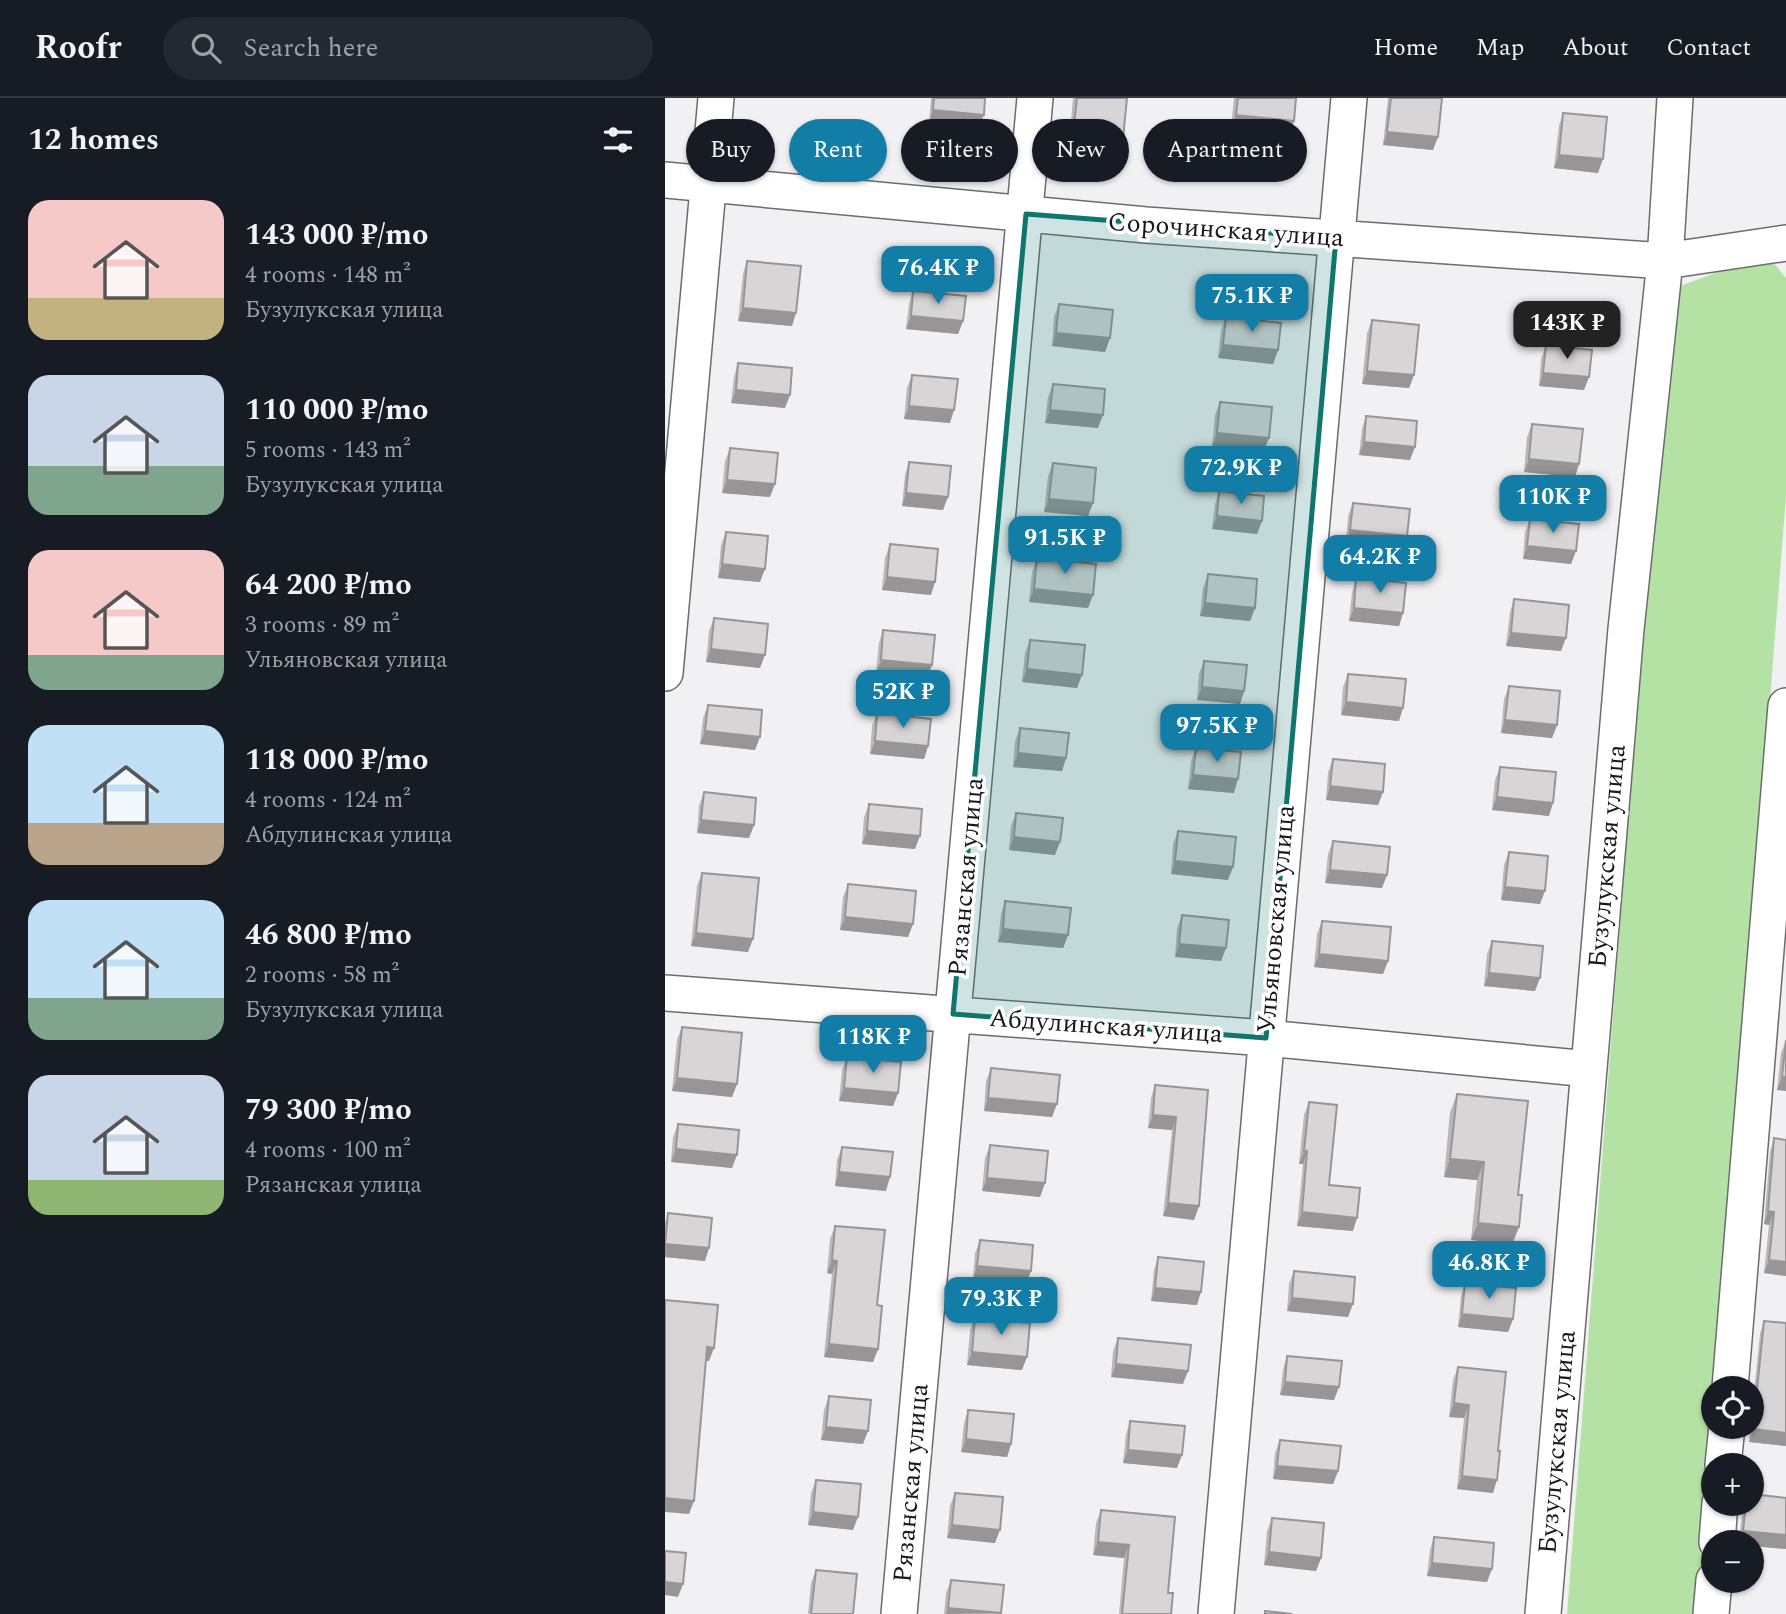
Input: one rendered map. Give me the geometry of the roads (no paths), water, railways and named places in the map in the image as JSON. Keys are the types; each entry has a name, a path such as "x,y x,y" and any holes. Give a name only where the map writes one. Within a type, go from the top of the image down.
{"street":[{"path":"665,673 716,98"},
{"name":"Рязанская улица","path":"899,1614 1035,98"},
{"name":"Ульяновская улица","path":"1216,1614 1349,98"},
{"name":"Бузулукская улица","path":"1543,1614 1626,629 1665,261 1675,98"},
{"name":"Сорочинская улица","path":"665,180 1146,225 1665,261 1786,243"},
{"path":"1731,1376 1781,837 1786,706"},
{"name":"Абдулинская улица","path":"665,993 1266,1038 1589,1069"},
{"path":"1711,1614 1713,1593"}]}
